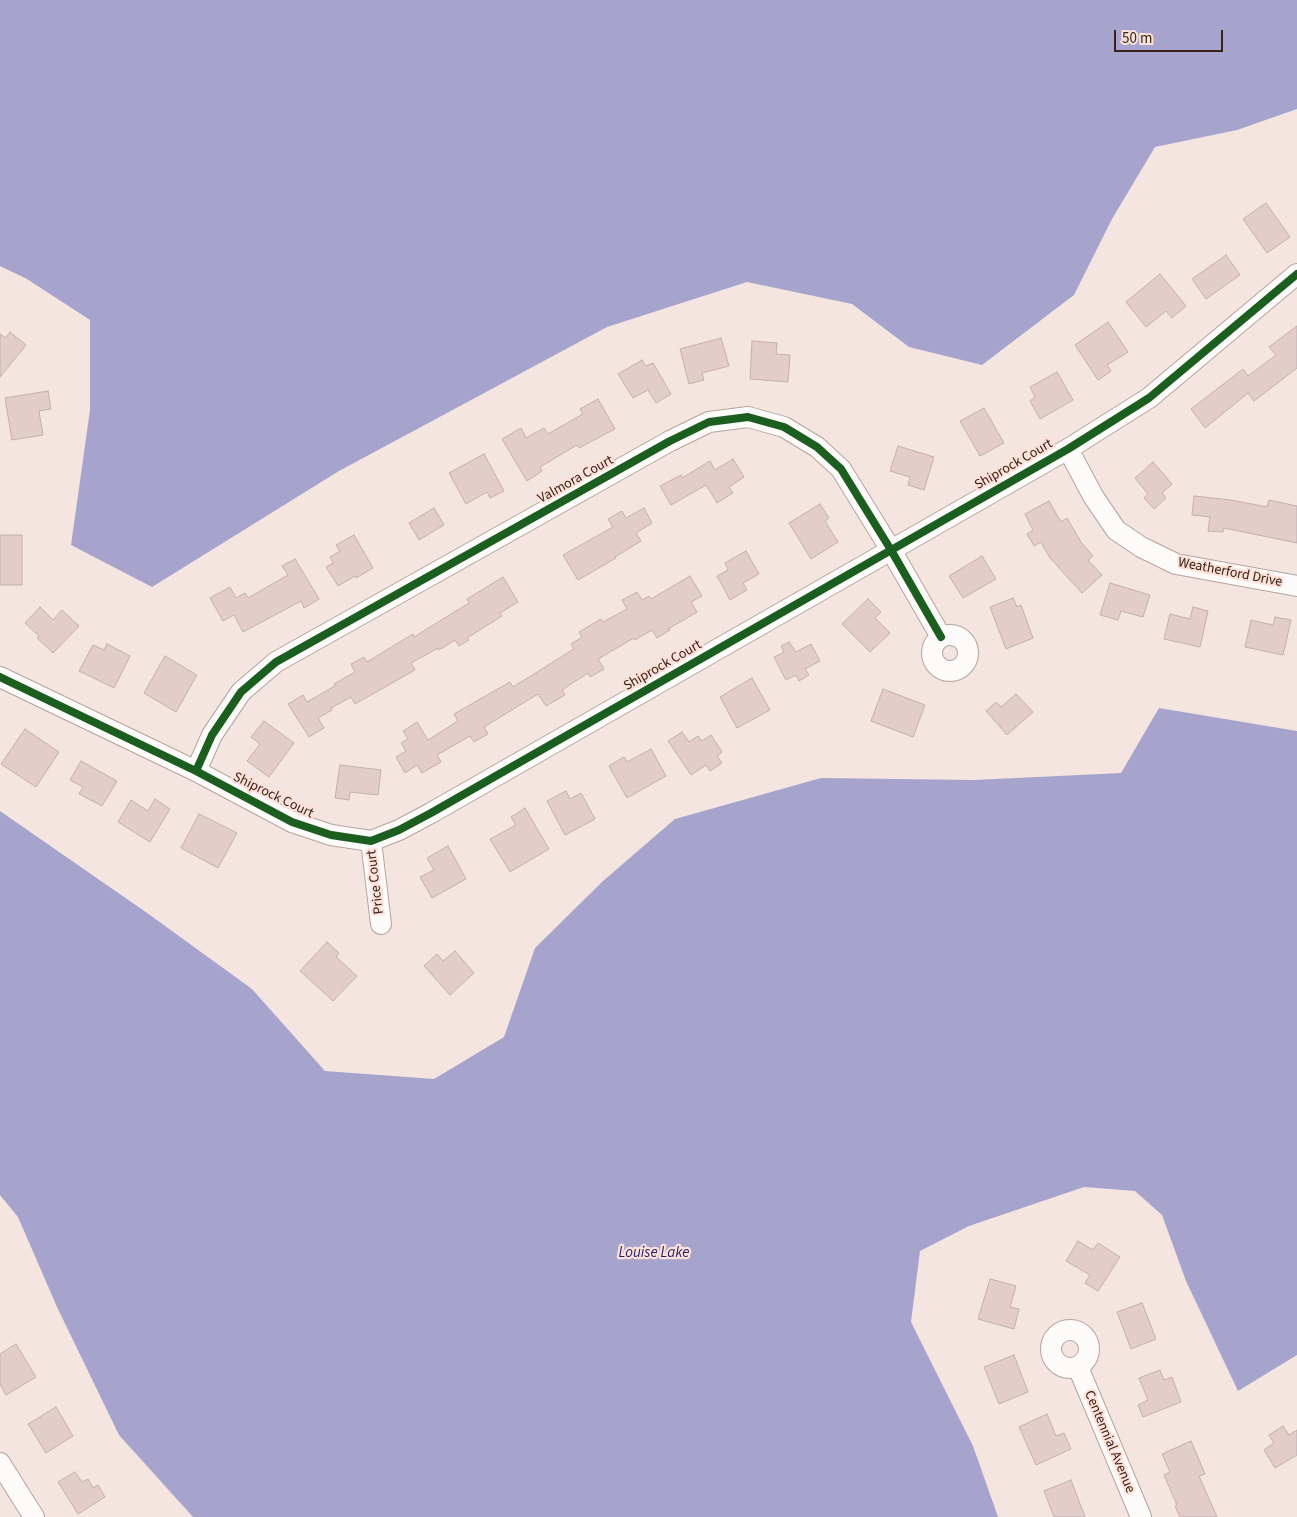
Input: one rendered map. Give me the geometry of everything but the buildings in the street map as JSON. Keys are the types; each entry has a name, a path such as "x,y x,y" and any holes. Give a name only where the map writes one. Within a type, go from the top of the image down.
{"street":[{"name":"Shiprock Court","path":"0,677 196,771 292,822 331,835 371,841 399,830 431,813 1068,449 1149,398 1297,274"},
{"name":"Valmora Court","path":"196,771 212,735 241,692 276,662 670,441 709,422 748,417 784,427 817,446 840,469 891,550 941,637"},
{"name":"Weatherford Drive","path":"1068,449 1093,496 1116,530 1141,547 1176,564 1297,586"},
{"name":"Price Court","path":"371,841 382,924"},
{"name":"Centennial Avenue","path":"1078,1366 1141,1517"},
{"path":"0,1463 34,1517"}],"water":[{"path":"0,0 1297,0 1297,109 1237,130 1155,147 1112,219 1074,295 982,365 909,347 852,304 747,282 607,327 339,471 152,587 71,545 90,410 90,320 27,279 0,266"},
{"name":"Louise Lake","path":"1159,708 1297,731 1297,1355 1238,1391 1186,1281 1162,1215 1135,1191 1084,1187 969,1226 920,1251 911,1322 973,1446 998,1517 193,1517 119,1435 57,1307 18,1217 0,1195 0,811 150,915 252,989 325,1071 434,1079 504,1037 535,948 603,881 675,819 821,778 974,780 1121,773"}],"cycle path":[{"path":"0,677 196,771 292,822 331,835 371,841 399,830 431,813 1068,449 1149,398 1297,274"},
{"path":"196,771 212,735 241,692 276,662 670,441 709,422 748,417 784,427 817,447 841,469 891,550 941,637"}]}
